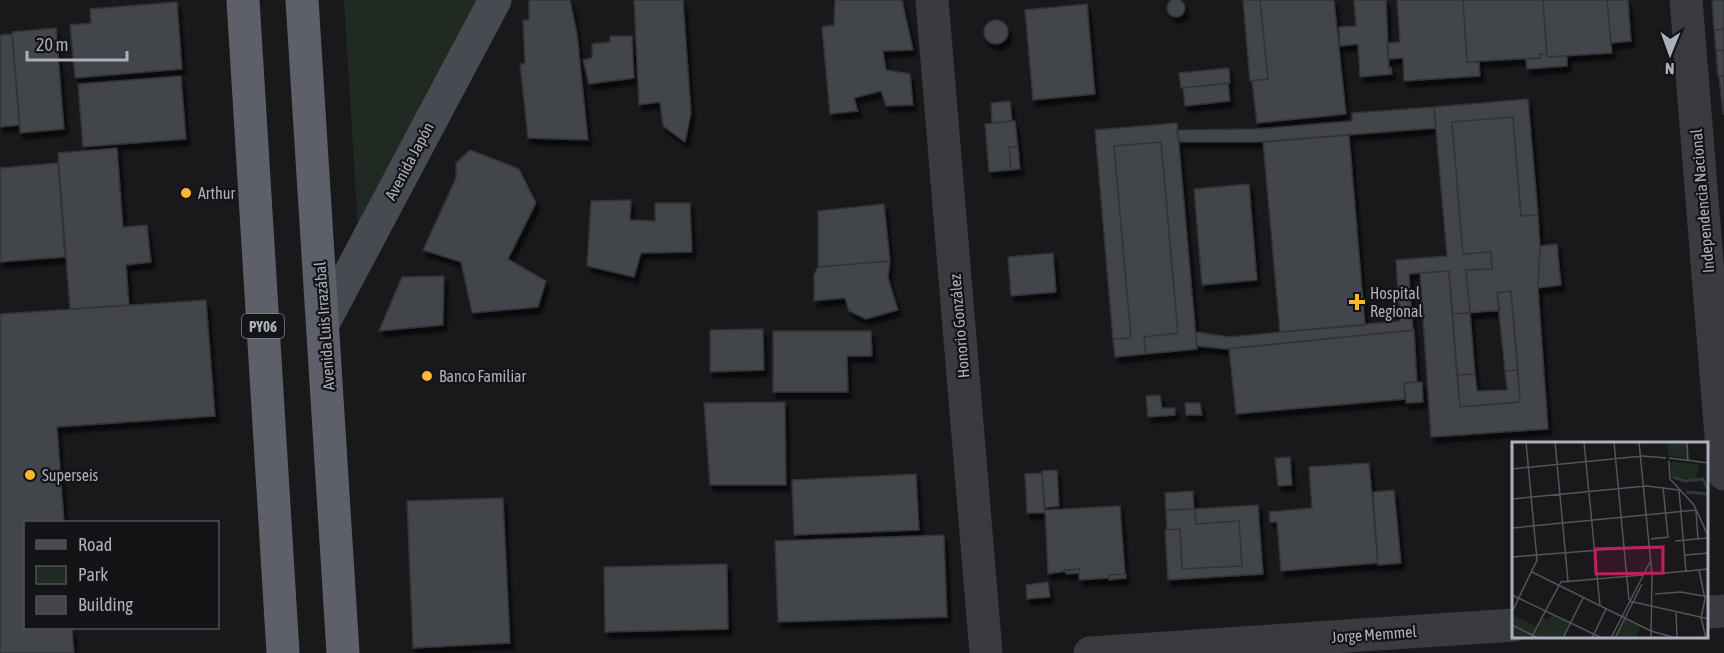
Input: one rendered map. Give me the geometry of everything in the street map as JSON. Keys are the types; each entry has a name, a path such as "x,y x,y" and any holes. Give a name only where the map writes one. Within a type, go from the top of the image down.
{"highway":[{"name":"PY06","path":"243,0 283,653"},
{"name":"Avenida Luis Irrazábal","path":"302,0 343,653"}],"main road":[{"name":"Avenida Japón","path":"324,322 495,0"}],"street":[{"name":"Honorio González","path":"932,0 986,653"},
{"name":"Independencia Nacional","path":"1686,0 1724,474"},
{"path":"1709,612 1724,611"},
{"name":"Jorge Memmel","path":"1090,653 1512,625"}],"green space":[{"path":"344,0 501,0 361,279"}],"building":[{"path":"1176,-1 1182,2 1185,8 1182,14 1176,17 1170,14 1167,8 1170,2"},
{"path":"529,0 570,0 577,34 588,140 528,138 520,64 525,64 523,20 529,20"},
{"path":"634,0 683,0 691,113 685,142 663,126 660,102 639,105"},
{"path":"835,0 902,0 913,50 883,51 886,70 910,74 913,105 886,106 881,91 854,98 858,111 830,114 822,27 834,25"},
{"path":"1243,0 1260,0 1268,79 1250,81"},
{"path":"1260,0 1334,0 1346,114 1257,123 1252,81 1268,79"},
{"path":"1354,0 1386,0 1389,68 1391,67 1392,74 1360,77 1358,44 1340,46 1339,27 1356,26"},
{"path":"1397,0 1463,0 1467,62 1479,62 1480,76 1404,81 1403,58 1388,59 1387,43 1400,42"},
{"path":"1463,0 1543,0 1547,54 1540,54 1540,58 1467,62"},
{"path":"1543,0 1607,0 1612,53 1547,57"},
{"path":"1607,0 1628,0 1631,41 1611,43"},
{"path":"1712,0 1724,0 1724,29 1714,30"},
{"path":"177,2 182,69 75,78 70,25 91,23 90,9"},
{"path":"1087,4 1095,94 1033,100 1025,10"},
{"path":"996,20 1005,23 1008,32 1005,41 996,44 987,41 984,32 987,23"},
{"path":"56,28 64,129 20,133 12,32"},
{"path":"1724,29 1724,50 1716,51 1714,30"},
{"path":"12,34 20,125 0,127 0,35"},
{"path":"610,36 632,36 634,78 589,84 583,60 592,58 592,44 610,42"},
{"path":"1724,50 1724,76 1718,76 1716,51"},
{"path":"1540,54 1547,54 1547,57 1567,56 1567,66 1527,69 1526,59 1540,58"},
{"path":"1229,68 1230,83 1181,88 1179,73"},
{"path":"181,76 186,139 83,147 78,84"},
{"path":"1719,76 1724,76 1724,114 1723,114"},
{"path":"1228,83 1230,101 1185,106 1183,88"},
{"path":"1528,99 1538,215 1521,216 1513,117 1452,122 1463,254 1491,252 1492,269 1466,270 1470,313 1452,314 1449,271 1409,274 1413,330 1225,349 1197,346 1196,332 1229,337 1400,321 1396,260 1447,256 1434,107"},
{"path":"1010,101 1012,121 992,123 991,103"},
{"path":"1434,107 1436,128 1258,142 1179,142 1177,130 1256,129 1352,121 1352,113"},
{"path":"1513,117 1521,216 1538,215 1540,246 1538,288 1548,429 1431,437 1420,273 1449,271 1460,407 1520,402 1511,291 1497,293 1500,310 1470,313 1466,270 1492,269 1491,252 1463,254 1452,122"},
{"path":"1015,121 1018,147 1009,147 1011,170 989,172 985,124"},
{"path":"1177,123 1197,349 1146,354 1144,337 1178,333 1161,142 1114,146 1131,338 1113,339 1095,130"},
{"path":"1349,135 1365,325 1280,332 1263,142"},
{"path":"1161,142 1178,333 1144,337 1146,354 1115,357 1113,339 1131,338 1114,146"},
{"path":"1009,147 1018,147 1020,169 1011,170"},
{"path":"117,148 123,227 147,225 151,262 126,265 129,305 70,309 58,153"},
{"path":"470,150 519,169 536,203 508,259 546,281 538,307 472,313 461,262 423,250 456,178 456,163"},
{"path":"58,163 65,257 0,262 0,168"},
{"path":"1249,184 1257,280 1202,285 1194,189"},
{"path":"631,200 630,220 655,221 655,203 690,203 692,252 641,253 634,277 587,266 591,201"},
{"path":"884,204 890,261 818,267 818,211"},
{"path":"1557,244 1561,285 1538,288 1540,246"},
{"path":"1053,253 1056,292 1011,296 1008,257"},
{"path":"890,261 888,278 898,310 866,319 849,311 845,298 814,301 814,275 818,267"},
{"path":"444,276 443,325 379,331 402,277"},
{"path":"1511,291 1518,370 1505,371 1497,293"},
{"name":"Superseis","path":"206,300 215,416 57,427 64,521 24,521 24,629 72,629 74,653 0,653 0,314"},
{"path":"1470,313 1475,374 1457,375 1452,314"},
{"path":"763,329 764,370 710,372 710,330"},
{"path":"1414,330 1417,382 1404,383 1405,399 1236,414 1229,349"},
{"path":"773,331 871,331 872,356 847,356 848,392 773,392"},
{"path":"1518,370 1520,402 1460,407 1457,375 1475,374 1477,391 1507,390 1505,371"},
{"path":"1422,382 1423,402 1406,403 1404,383"},
{"path":"1160,395 1162,408 1175,408 1175,415 1148,417 1146,396"},
{"path":"785,402 786,485 710,485 704,403"},
{"path":"1185,403 1200,403 1202,415 1186,415"},
{"path":"1290,457 1292,485 1278,486 1275,458"},
{"path":"1369,463 1378,563 1281,571 1277,522 1270,522 1269,512 1312,508 1309,467"},
{"path":"1057,470 1059,506 1044,508 1042,471"},
{"path":"1042,473 1045,513 1027,513 1025,474"},
{"path":"916,474 919,530 794,535 792,480"},
{"path":"1394,490 1401,563 1378,565 1373,492"},
{"path":"1193,491 1194,509 1166,510 1165,493"},
{"path":"503,498 510,643 413,648 407,501"},
{"path":"1258,505 1263,574 1168,580 1165,530 1180,529 1182,569 1242,566 1239,521 1196,524 1195,509"},
{"path":"1120,506 1125,574 1109,575 1109,578 1079,580 1079,569 1048,574 1045,510"},
{"path":"1195,509 1196,524 1239,521 1242,566 1182,569 1180,529 1167,530 1166,510"},
{"path":"944,535 947,617 778,622 775,541"},
{"path":"727,564 728,629 605,632 604,567"},
{"path":"1079,569 1079,573 1066,574 1065,570"},
{"path":"1126,574 1126,578 1109,580 1109,575"},
{"path":"1048,582 1050,597 1027,599 1026,585"}],"place":[{"name":"Arthur","path":"186,193"},
{"name":"Hospital Regional","path":"1357,302"},
{"name":"Banco Familiar","path":"427,376"},
{"name":"Superseis","path":"30,475"}]}
